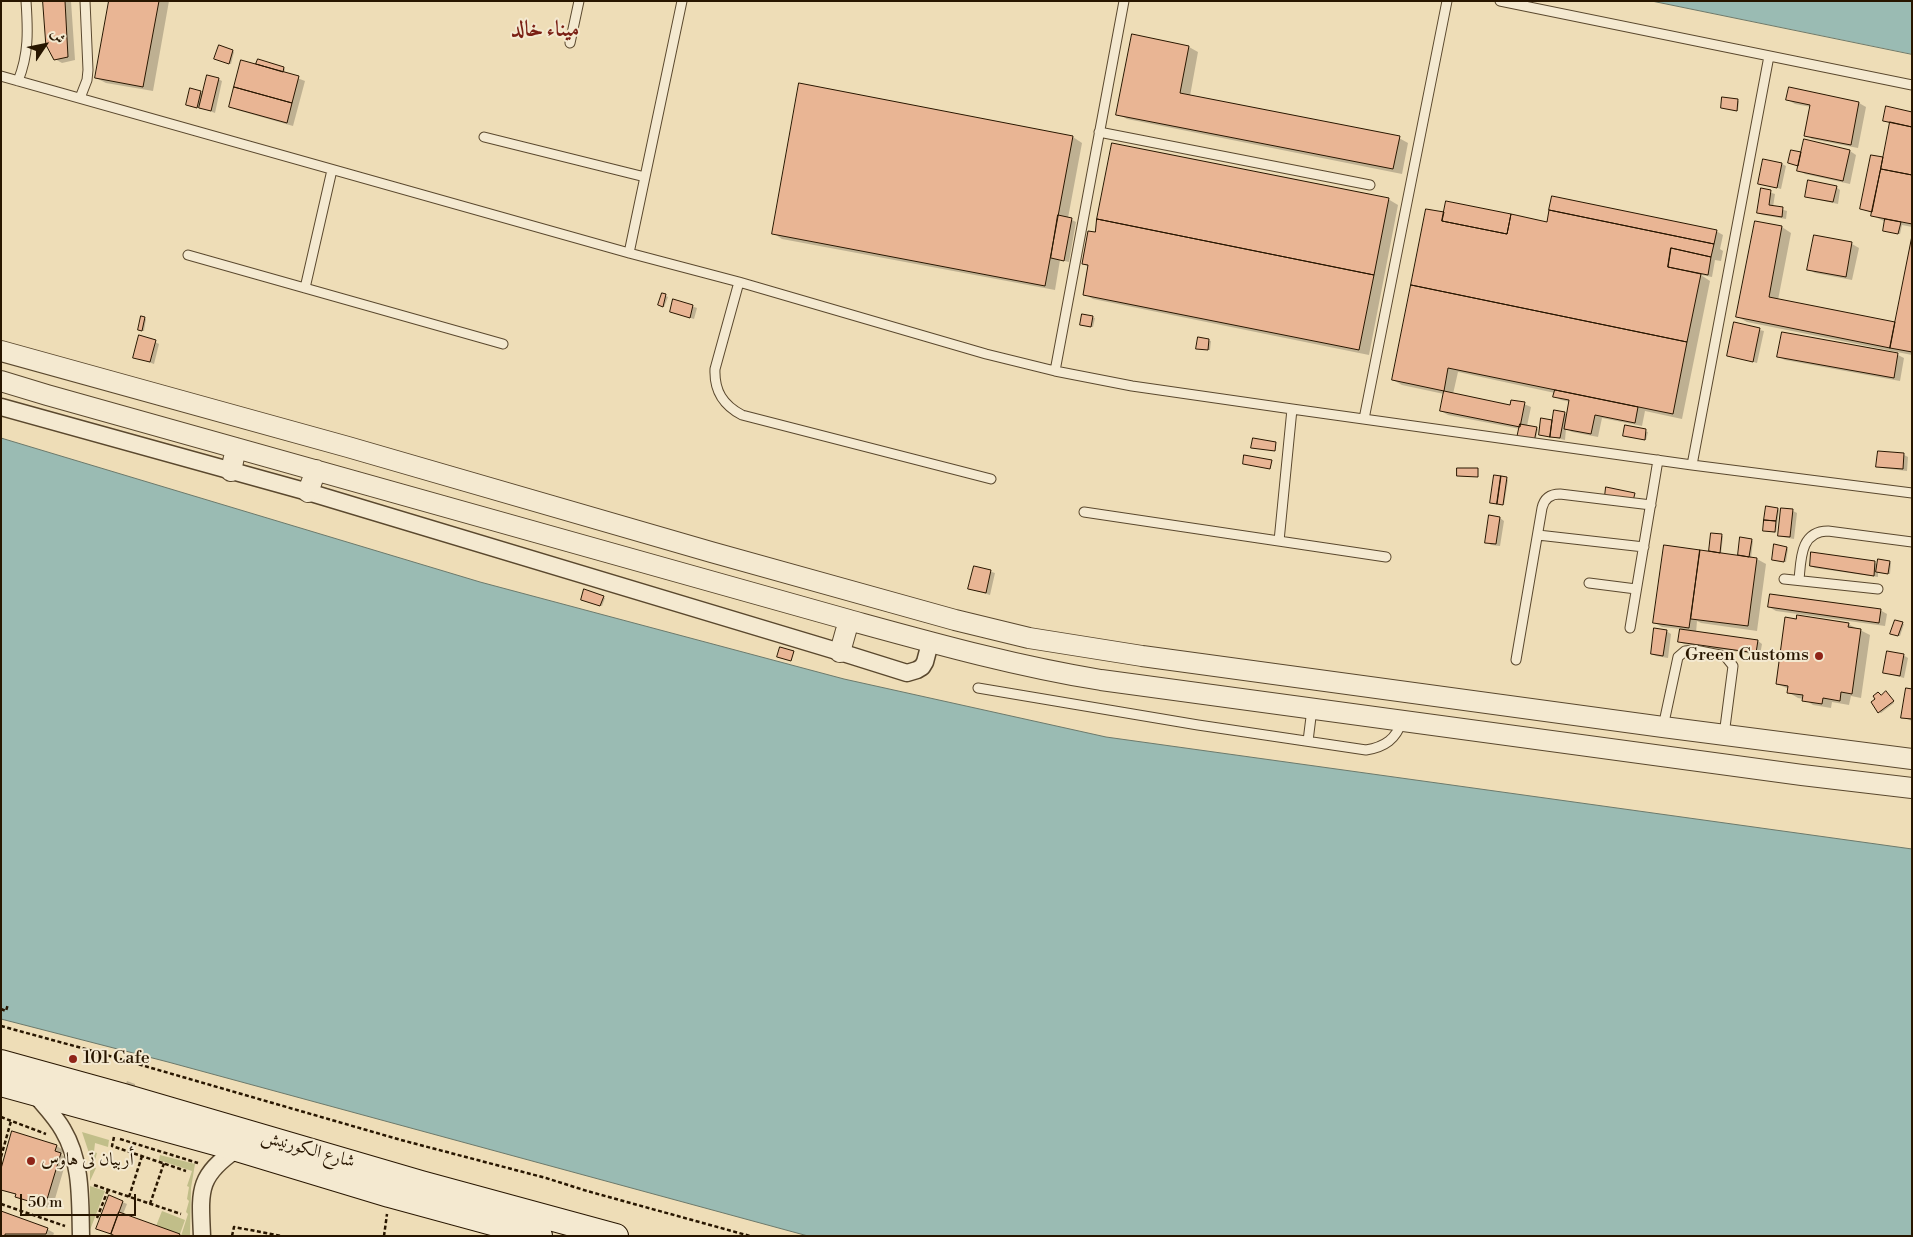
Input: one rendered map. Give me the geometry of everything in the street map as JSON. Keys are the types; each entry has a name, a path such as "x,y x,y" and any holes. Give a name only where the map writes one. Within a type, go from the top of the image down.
{"main road":[{"name":"شارع الكورنيش","path":"1,1062 124,1096 421,1184 616,1236"},
{"name":"شارع الكورنيش","path":"1,1084 237,1149 389,1195 540,1236"}],"street":[{"path":"1,351 954,620 1029,638 1142,656 1663,728 1912,759"},
{"path":"1,381 996,660 1066,674 1402,721 1792,774 1912,788"},
{"path":"47,395 74,393 169,419 177,413 178,400"},
{"path":"1,407 308,492 907,673 922,667 930,643"},
{"path":"231,471 236,448"},
{"path":"308,492 316,470"},
{"path":"840,652 849,620"},
{"path":"34,1093 62,1128 77,1162 76,1232"},
{"path":"202,1236 201,1192 208,1175 219,1161 237,1149"}],"lane":[{"path":"18,81 28,43 26,1"},
{"path":"80,98 87,80 88,70 85,1"},
{"path":"570,43 579,1"},
{"path":"629,253 682,1"},
{"path":"1054,370 1124,1"},
{"path":"1364,419 1448,1"},
{"path":"1500,1 1912,85"},
{"path":"1692,465 1769,56"},
{"path":"1,76 629,253 739,282 961,347 1054,370 1132,386 1292,409 1692,465 1912,493"},
{"path":"1099,132 1370,184"},
{"path":"484,137 645,177"},
{"path":"305,288 332,170"},
{"path":"188,255 503,344"},
{"path":"739,282 714,369 714,379 720,397 733,411 742,415 991,479"},
{"path":"1279,541 1292,409"},
{"path":"1630,628 1658,460"},
{"path":"1516,660 1543,504 1550,496 1555,494 1651,505"},
{"path":"1084,512 1386,557"},
{"path":"1799,580 1803,549 1808,539 1817,532 1828,531 1912,542"},
{"path":"1538,535 1644,547"},
{"path":"1784,579 1878,589"},
{"path":"1589,583 1636,589"},
{"path":"1663,728 1678,657 1685,651 1695,650 1725,656 1732,666 1724,736"},
{"path":"978,688 1366,750 1385,745 1393,738 1402,721"},
{"path":"1308,741 1312,708"}],"path":[{"path":"1,1009 6,1010 8,1004"},
{"path":"1,1026 401,1140 546,1178 750,1236"},
{"path":"1,1117 48,1135"},
{"path":"1,1157 11,1121"},
{"path":"186,1171 112,1146 114,1137 198,1163 196,1167"},
{"path":"129,1196 142,1156"},
{"path":"150,1204 164,1163"},
{"path":"90,1184 181,1214"},
{"path":"97,1219 108,1190"},
{"path":"1,1204 65,1226 76,1232"},
{"path":"64,1217 65,1226"},
{"path":"232,1236 234,1227 282,1236"}],"shaded area":[{"path":"82,1132 109,1140 108,1147 95,1143 94,1152 97,1153 93,1167 96,1168 90,1181 90,1156"},
{"path":"160,1155 195,1164 191,1188 190,1236 181,1236 188,1214 186,1212 189,1201 187,1199 189,1187 187,1186 192,1171 159,1160"},
{"path":"90,1186 105,1191 90,1230"},
{"path":"162,1211 185,1220 180,1234 156,1226"}],"water":[{"path":"1652,1 1912,1 1912,54"},
{"path":"1,438 480,582 844,679 1106,737 1912,849 1912,1236 808,1236 168,1062 1,1019"}],"building":[{"path":"43,1 65,1 68,57 54,60 46,45"},
{"path":"109,1 159,1 143,87 95,78"},
{"path":"1132,34 1189,46 1180,93 1400,136 1393,169 1116,115"},
{"path":"219,45 233,50 229,64 214,59"},
{"path":"258,59 284,67 283,72 256,64"},
{"path":"241,60 299,76 292,103 234,87"},
{"path":"207,75 219,78 211,111 199,108"},
{"path":"799,83 1073,136 1045,286 772,234"},
{"path":"234,87 292,103 287,123 229,107"},
{"path":"1789,87 1859,102 1851,145 1804,136 1810,105 1786,100"},
{"path":"190,88 201,91 197,108 186,105"},
{"path":"1722,97 1738,99 1737,111 1721,108"},
{"path":"1886,106 1912,112 1912,127 1883,121"},
{"path":"1890,122 1912,127 1912,175 1881,169"},
{"path":"1804,139 1850,150 1843,181 1797,171"},
{"path":"1112,143 1389,198 1374,275 1097,219"},
{"path":"1791,150 1801,152 1798,166 1788,163"},
{"path":"1871,155 1883,157 1872,212 1860,209"},
{"path":"1763,159 1782,163 1777,188 1758,184"},
{"path":"1881,169 1912,175 1912,224 1871,216"},
{"path":"1808,180 1837,186 1833,202 1805,197"},
{"path":"1761,188 1771,190 1769,205 1783,207 1782,217 1757,213"},
{"path":"1552,196 1717,230 1714,244 1549,210"},
{"path":"1446,201 1511,214 1507,234 1442,221"},
{"path":"1426,209 1444,212 1442,221 1507,234 1511,214 1547,222 1549,210 1714,244 1711,257 1671,248 1668,267 1701,274 1687,342 1411,285"},
{"path":"1058,215 1072,218 1064,261 1051,258"},
{"path":"1097,219 1374,275 1359,350 1083,295 1088,265 1082,264 1088,231 1095,232"},
{"path":"1885,219 1901,222 1898,234 1883,231"},
{"path":"1755,221 1782,226 1769,297 1895,322 1890,348 1736,317"},
{"path":"1814,235 1852,242 1846,277 1807,270"},
{"path":"1912,236 1912,352 1890,348"},
{"path":"1671,248 1711,257 1708,275 1668,267"},
{"path":"1411,285 1687,342 1673,414 1448,368 1444,391 1392,380"},
{"path":"662,293 666,294 663,307 658,305"},
{"path":"673,299 693,305 690,318 670,312"},
{"path":"1082,314 1093,316 1091,327 1080,325"},
{"path":"141,316 145,317 142,331 138,330"},
{"path":"1734,322 1760,328 1753,362 1727,356"},
{"path":"1782,332 1898,353 1894,378 1777,357"},
{"path":"139,335 156,340 150,362 133,358"},
{"path":"1198,337 1209,339 1208,350 1196,349"},
{"path":"1555,390 1638,407 1635,423 1595,415 1591,434 1564,429 1569,400 1553,397"},
{"path":"1444,391 1510,405 1511,400 1525,402 1520,427 1440,411"},
{"path":"1554,410 1565,412 1560,438 1550,437"},
{"path":"1541,418 1552,420 1550,437 1539,435"},
{"path":"1520,424 1537,427 1534,442 1517,438"},
{"path":"1625,425 1646,429 1645,440 1623,436"},
{"path":"1253,438 1276,442 1275,451 1251,448"},
{"path":"1878,451 1904,453 1903,469 1876,467"},
{"path":"1244,455 1272,460 1270,469 1243,464"},
{"path":"1457,468 1478,468 1478,477 1457,476"},
{"path":"1494,475 1501,476 1497,504 1490,503"},
{"path":"1501,476 1507,477 1503,505 1497,504"},
{"path":"1606,487 1635,493 1633,501 1605,496"},
{"path":"1766,506 1778,508 1776,521 1764,520"},
{"path":"1781,508 1793,509 1790,537 1778,536"},
{"path":"1489,515 1500,517 1496,544 1485,543"},
{"path":"1764,520 1776,521 1775,532 1763,531"},
{"path":"1711,533 1722,534 1720,553 1709,551"},
{"path":"1740,537 1752,539 1749,557 1738,555"},
{"path":"1774,544 1787,547 1784,562 1772,560"},
{"path":"1664,545 1700,550 1689,628 1653,623"},
{"path":"1700,550 1757,558 1748,626 1691,619"},
{"path":"1811,552 1875,561 1874,576 1810,566"},
{"path":"1878,559 1890,561 1888,574 1876,572"},
{"path":"974,566 991,570 986,593 968,589"},
{"path":"584,589 604,596 600,606 581,600"},
{"path":"1770,594 1881,609 1879,623 1768,607"},
{"name":"Green Customs","path":"1797,615 1849,623 1848,627 1861,629 1852,694 1841,692 1840,701 1823,698 1822,704 1802,701 1803,695 1787,693 1788,686 1776,684 1785,617 1796,619"},
{"path":"1895,620 1903,622 1898,636 1890,634"},
{"path":"1654,628 1667,630 1663,656 1651,654"},
{"path":"1680,629 1758,640 1756,653 1678,642"},
{"path":"780,647 794,651 791,661 777,657"},
{"path":"1887,651 1904,654 1900,676 1883,673"},
{"path":"1906,688 1912,689 1912,719 1901,718"},
{"path":"1886,691 1894,701 1878,713 1871,702 1875,699 1873,696 1878,692 1881,695"},
{"name":"أربيان تى هاوس","path":"12,1131 57,1145 55,1151 61,1153 45,1206 15,1197 16,1194 1,1190 1,1169"},
{"path":"109,1195 123,1201 111,1234 96,1229"},
{"path":"1,1211 48,1228 46,1234 5,1234 5,1236 1,1236"},
{"path":"119,1212 180,1234 179,1236 115,1236 111,1234"}],"place":[{"name":"Green Customs","path":"1819,656"},
{"name":"101 Cafe","path":"73,1059"},
{"name":"أربيان تى هاوس","path":"31,1161"}],"district":[{"name":"ميناء خالد","path":"545,31"}]}
